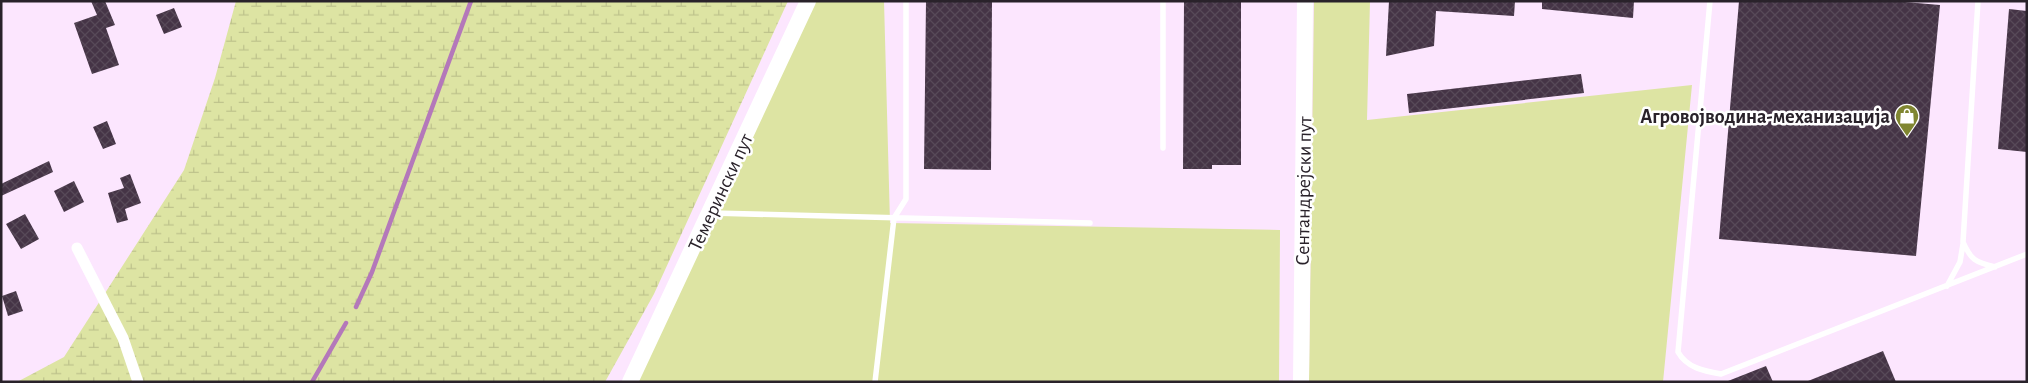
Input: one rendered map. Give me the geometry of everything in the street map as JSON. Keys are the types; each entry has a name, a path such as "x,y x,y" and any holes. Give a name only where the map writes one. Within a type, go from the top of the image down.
{"main road":[{"name":"Темерински пут","path":"630,382 808,1"},
{"name":"Сентандрејски пут","path":"1301,382 1305,1"}],"street":[{"path":"77,248 122,338 138,382"}],"lane":[{"path":"875,382 894,218 906,199 906,1"},
{"path":"1163,1 1163,148"},
{"path":"1710,1 1678,352 1683,361 1701,370 1721,374 2027,254"},
{"path":"1946,286 1960,262 1963,242 1978,1"},
{"path":"710,213 1090,223"},
{"path":"1963,242 1969,257 1980,264 1995,267"}],"green space":[{"path":"236,1 788,1 654,294 605,382 17,382 64,357 184,170 215,78"},
{"path":"806,1 884,1 890,223 1280,230 1279,382 627,382"},
{"path":"1314,1 1370,1 1367,120 1692,85 1663,382 1309,382"}],"building":[{"path":"91,1 105,1 115,25 106,28 119,65 92,74 74,23 97,15"},
{"path":"926,1 992,1 991,170 924,169"},
{"path":"1184,1 1241,1 1241,165 1212,165 1212,169 1183,169"},
{"path":"1389,1 1515,1 1514,16 1436,11 1434,46 1386,56"},
{"path":"1542,1 1634,1 1633,18 1542,9"},
{"path":"1739,1 1893,1 1940,5 1916,256 1719,239"},
{"path":"174,8 182,27 164,34 156,15"},
{"path":"2009,9 2027,11 2027,152 1998,149"},
{"path":"1581,74 1584,93 1409,113 1407,94"},
{"path":"107,121 116,144 103,149 93,127"},
{"path":"49,161 53,172 1,196 1,184"},
{"path":"130,174 141,203 125,209 128,220 117,223 108,193 124,188 120,178"},
{"path":"74,181 84,202 64,212 54,191"},
{"path":"25,214 39,239 21,249 6,224"},
{"path":"16,291 23,311 8,316 2,296"},
{"path":"1883,351 1896,382 1808,382 1808,381"},
{"path":"1766,366 1773,382 1728,382 1728,381"}],"waterway":[{"path":"356,307 372,272 471,1"},
{"path":"312,382 346,323"}],"place":[{"name":"Агровојводина-механизација","path":"1907,137"}]}
